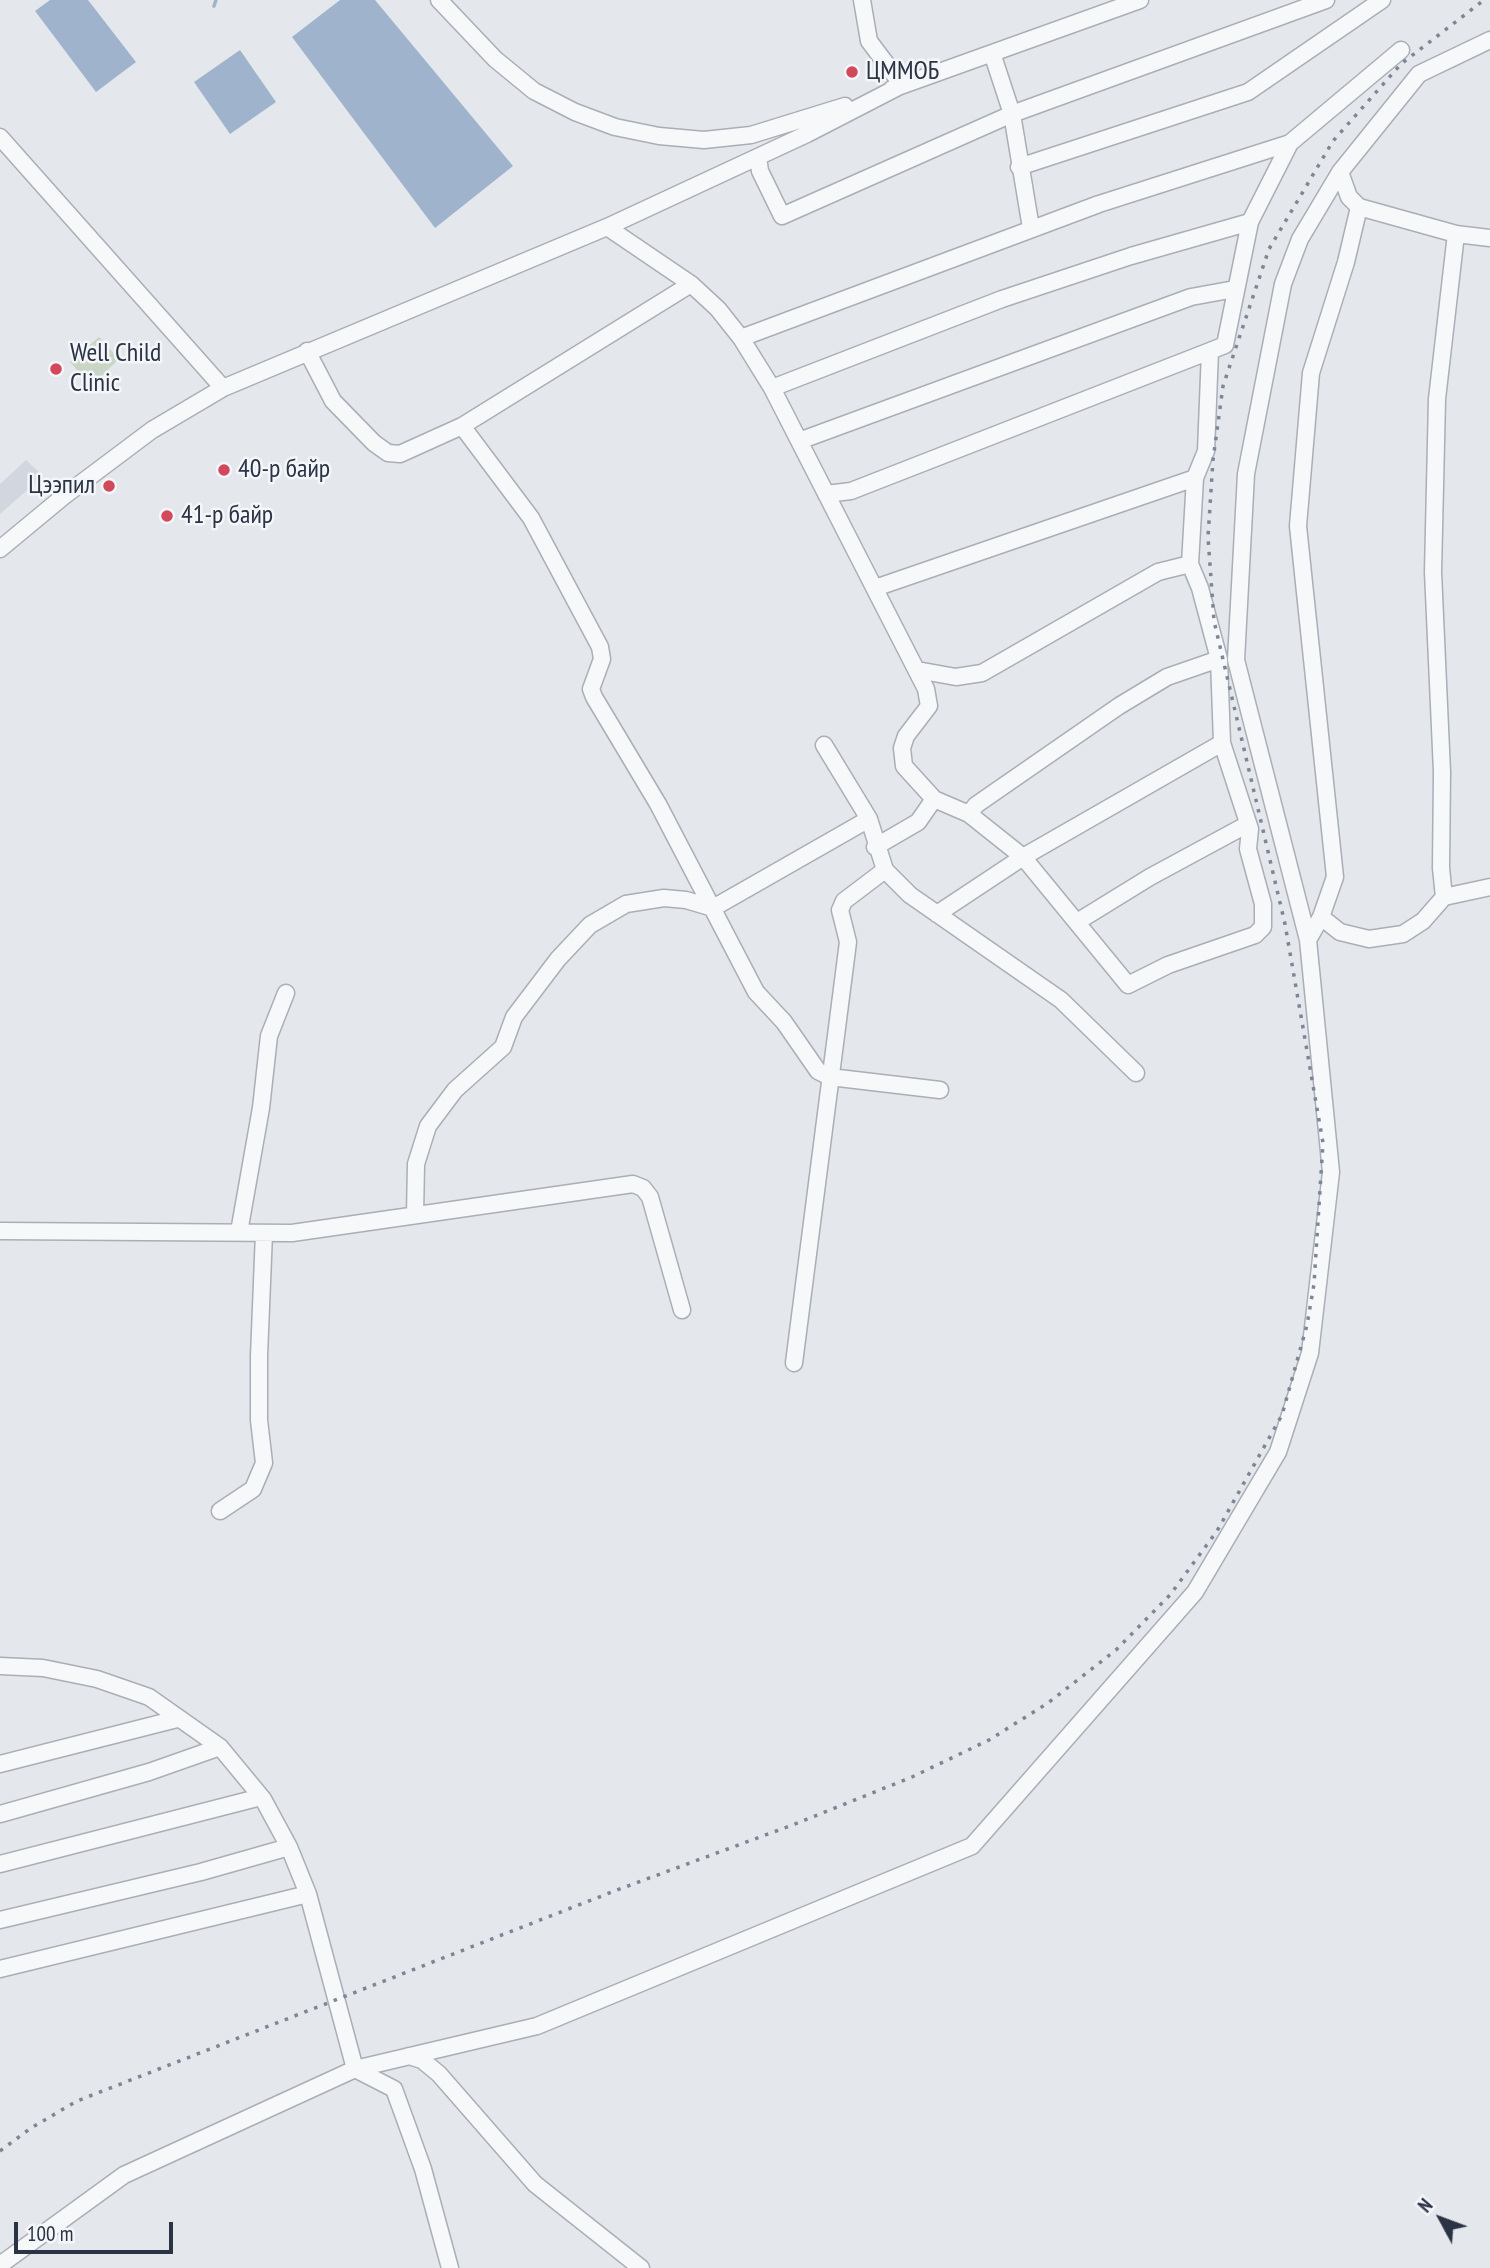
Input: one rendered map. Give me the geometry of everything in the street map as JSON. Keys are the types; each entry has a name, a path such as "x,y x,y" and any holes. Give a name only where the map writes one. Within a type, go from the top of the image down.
{"street":[{"path":"439,0 495,59 534,90 575,112 615,127 659,136 704,139 751,135 796,123 1140,0"},
{"path":"862,0 869,41 902,85"},
{"path":"758,157 760,172 782,216 1012,114 1326,0"},
{"path":"1019,167 1248,92 1382,0"},
{"path":"0,2265 124,2175 355,2069 537,2025 972,1846 1195,1592 1278,1452 1310,1353 1331,1172 1308,940 1236,660 1246,474 1283,284 1300,239 1340,172 1419,74 1490,40"},
{"path":"741,338 1031,228 1290,143 1401,50"},
{"path":"992,54 1012,114 1031,228"},
{"path":"0,549 64,496 152,430 223,388 607,227 758,157 902,85"},
{"path":"0,137 223,388"},
{"path":"826,494 851,491 1225,345 1250,222 1290,143"},
{"path":"1340,172 1349,197 1359,207 1456,234 1490,238"},
{"path":"1308,940 1321,917 1335,877 1298,526 1311,373 1346,262 1359,207"},
{"path":"772,388 1002,299 1131,256 1250,222"},
{"path":"607,227 691,284 718,309 741,338 772,388 917,670 929,706 906,736 902,748 904,766 934,799 970,814 1023,857 1128,985 1168,965 1255,935 1263,927 1265,919 1250,865 1248,824 1222,743 1219,659 1200,588 1190,564 1195,478 1206,451 1210,351"},
{"path":"1444,898 1441,868 1442,772 1433,572 1437,399 1456,234"},
{"path":"307,351 333,401 388,453 400,454 462,426 691,284"},
{"path":"799,441 1191,297 1235,289"},
{"path":"462,426 531,518 600,647 603,659 592,689 594,697 658,804 756,992 784,1022 818,1071 830,1077 940,1090"},
{"path":"875,588 1195,478"},
{"path":"917,670 957,677 982,673 1158,572 1190,564"},
{"path":"970,814 976,805 1119,706 1167,677 1219,659"},
{"path":"937,914 1023,857 1222,743"},
{"path":"824,745 869,819 885,870 910,895 1060,1000 1136,1073"},
{"path":"876,847 918,822 934,799"},
{"path":"415,1215 416,1164 428,1126 455,1090 503,1047 514,1017 558,959 590,925 626,904 664,898 686,900 713,908 869,819"},
{"path":"1077,922 1150,877 1248,824"},
{"path":"794,1363 848,942 839,910 844,901 885,870"},
{"path":"1321,917 1340,932 1369,939 1403,934 1423,921 1444,898 1490,887"},
{"path":"239,1232 261,1108 269,1037 286,993"},
{"path":"0,1231 292,1233 633,1184 643,1188 650,1198 682,1310"},
{"path":"220,1511 253,1489 264,1463 259,1356 264,1233"},
{"path":"0,1666 43,1668 97,1679 149,1698 220,1747 261,1797 289,1847 308,1894 355,2069 394,2089 423,2169 450,2268"},
{"path":"0,1764 177,1718"},
{"path":"0,1814 149,1772 220,1747"},
{"path":"0,1864 261,1797"},
{"path":"0,1920 201,1872 289,1847"},
{"path":"0,1969 308,1894"},
{"path":"409,2056 422,2060 439,2074 535,2184 641,2268"}],"shaded area":[{"path":"26,460 43,476 0,514 0,484"}],"green space":[{"path":"99,337 119,359 91,386 70,362"}],"water":[{"path":"50,0 88,0 136,62 96,92 35,11"},
{"path":"340,0 375,0 513,166 435,228 292,37"},
{"path":"240,50 276,102 230,134 194,82"}],"waterway":[{"path":"214,6 216,0"}],"railway":[{"path":"0,2151 31,2128 77,2101 617,1890 795,1824 912,1777 989,1740 1048,1703 1116,1650 1170,1595 1217,1531 1282,1415 1307,1325 1314,1284 1323,1143 1285,924 1214,621 1208,537 1213,460 1223,386 1269,249 1333,141 1401,64 1484,0"}],"place":[{"name":"ЦММОБ","path":"852,72"},
{"name":"Well Child Clinic","path":"56,369"},
{"name":"40-р байр","path":"224,470"},
{"name":"Цээпил","path":"109,486"},
{"name":"41-р байр","path":"167,516"}]}
